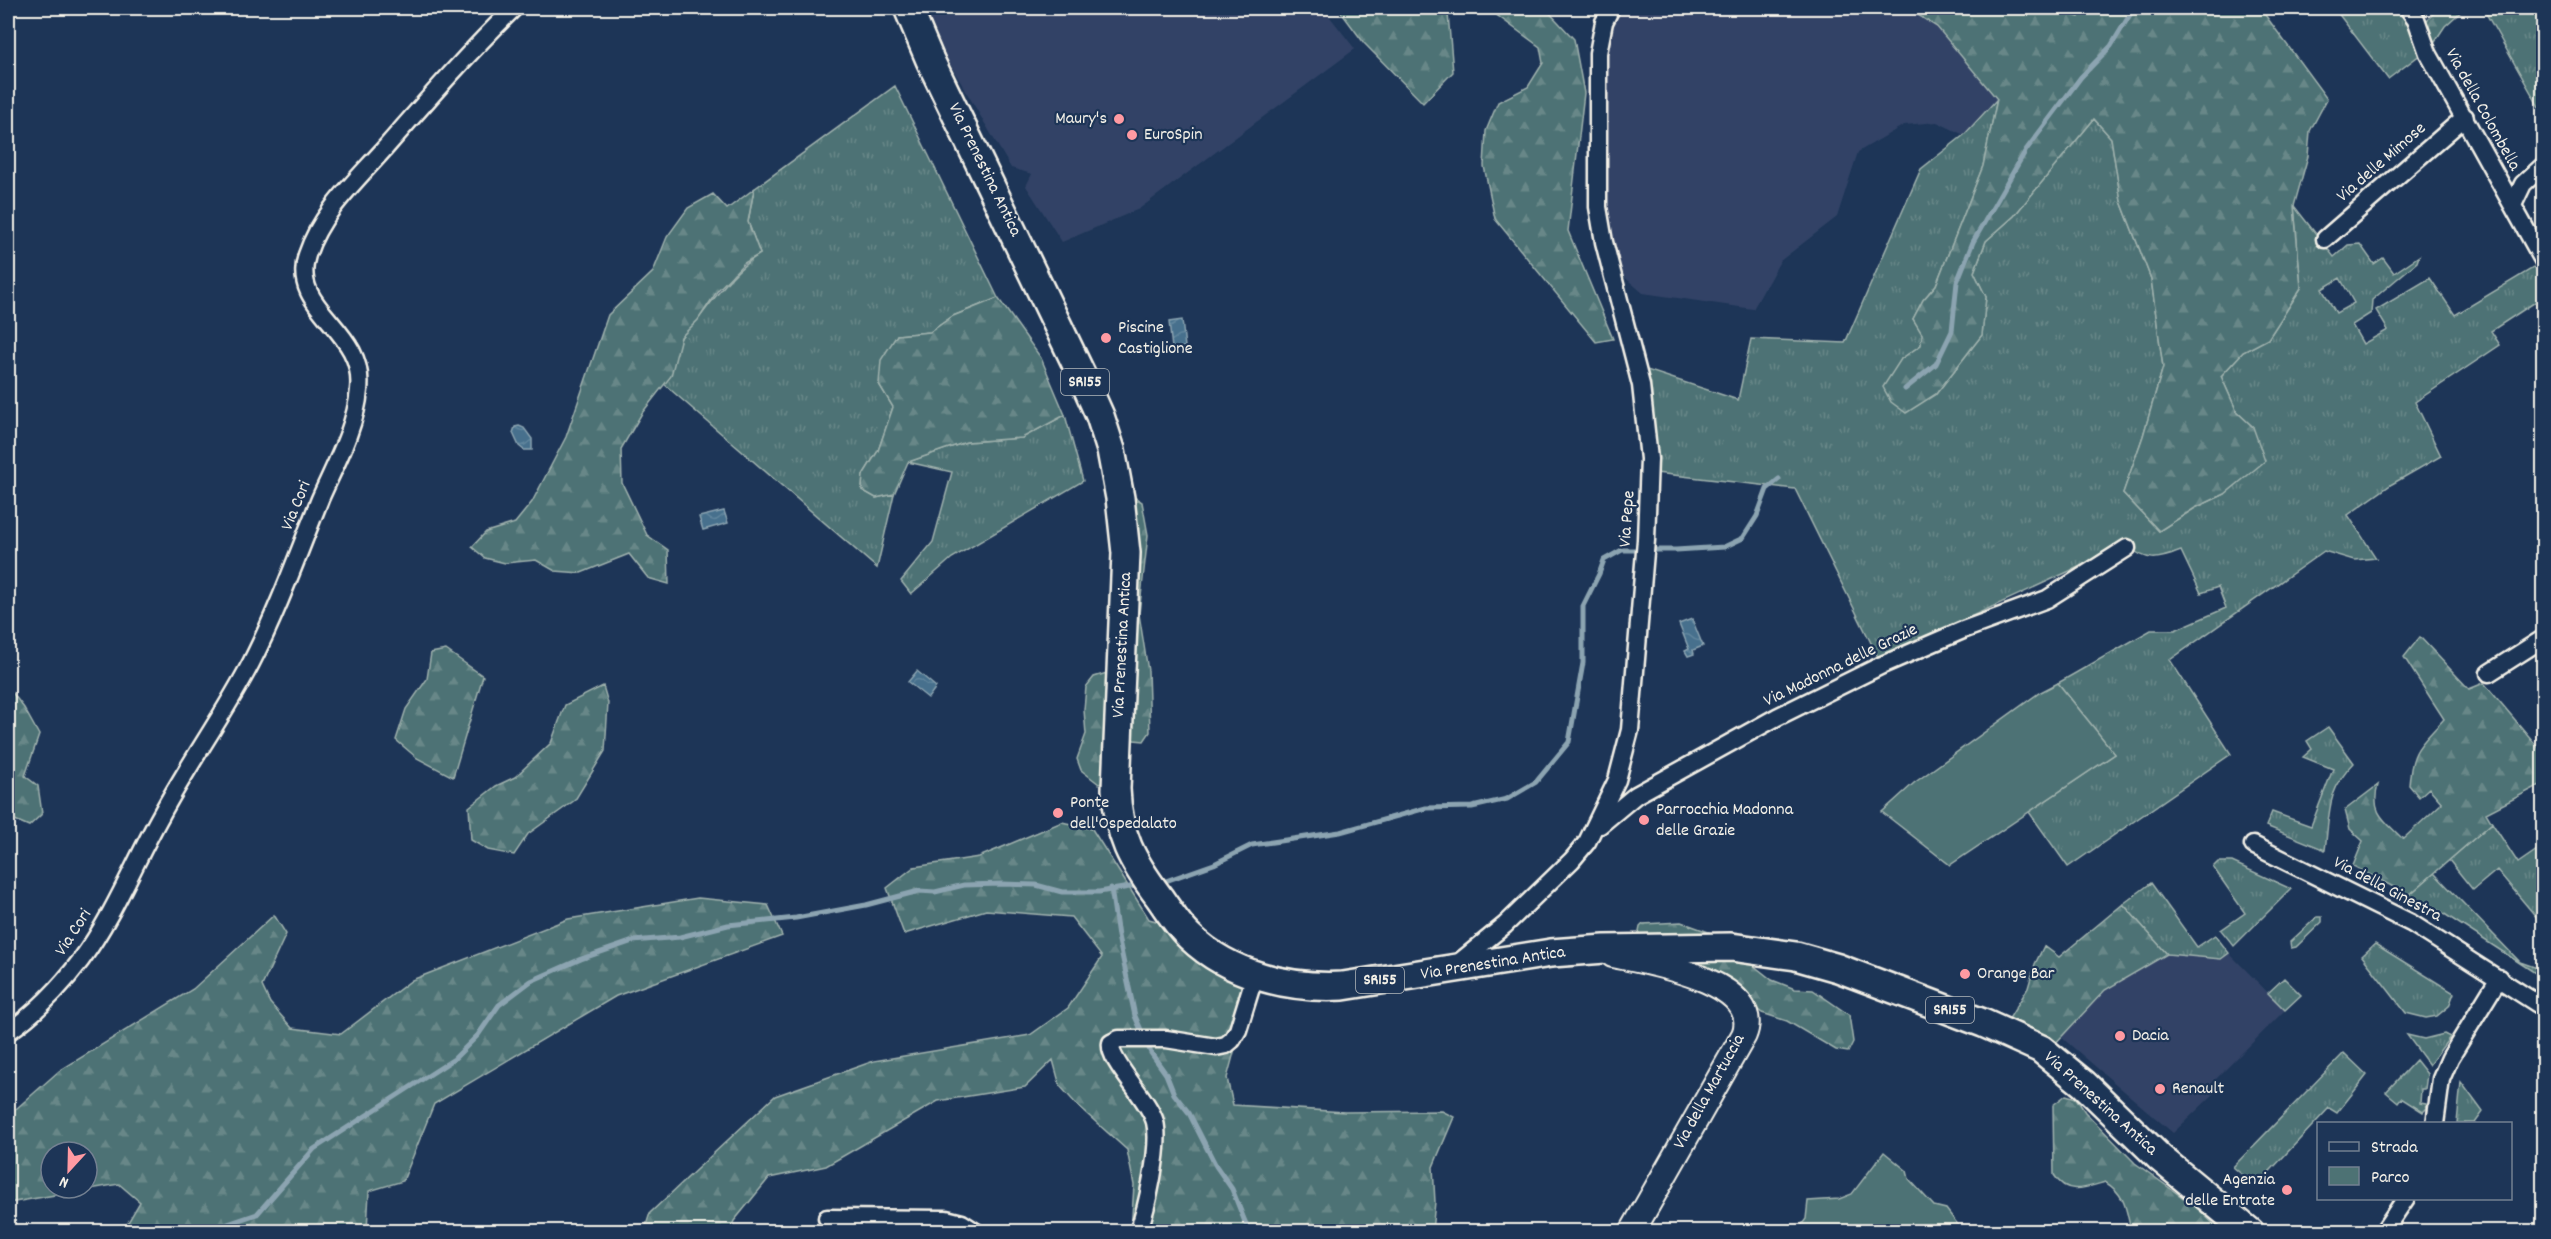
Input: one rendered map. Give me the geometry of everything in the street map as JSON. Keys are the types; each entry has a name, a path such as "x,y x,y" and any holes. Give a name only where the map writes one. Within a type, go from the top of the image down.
{"main road":[{"name":"Via Prenestina Antica","path":"908,8 930,60 1083,378 1100,416 1111,450 1120,498 1126,553 1116,789 1119,822 1125,842 1141,874 1188,935 1218,957 1255,975 1292,983 1337,986 1584,950 1731,947 1787,953 1838,968 2008,1033 2041,1049 2066,1068 2160,1158 2250,1232"}],"street":[{"name":"Via Cori","path":"8,1032 46,1002 83,956 133,871 170,799 239,685 280,601 348,431 359,395 359,369 347,341 313,300 305,283 305,263 315,235 338,200 451,72 514,8"},
{"name":"Via Pepe","path":"1448,970 1473,953 1576,856 1587,842 1617,780 1628,743 1646,540 1650,459 1644,403 1634,354 1604,242 1598,207 1599,53 1604,22 1611,8"},
{"name":"Via della Colombella","path":"2408,8 2416,19 2428,53 2544,262"},
{"name":"Via delle Mimose","path":"2325,239 2465,117"},
{"path":"2513,205 2523,184 2544,165"},
{"name":"Via Madonna delle Grazie","path":"1587,842 1608,817 1630,799 1759,727 1882,665 1963,630 2047,599 2127,548"},
{"path":"2489,673 2544,638"},
{"name":"Via della Ginestra","path":"2253,845 2411,922 2544,1008"},
{"name":"Via della Martuccia","path":"1584,950 1649,963 1701,978 1738,1001 1746,1017 1744,1035 1632,1232"},
{"path":"1138,1232 1144,1213 1155,1152 1156,1128 1144,1099 1116,1064 1110,1052 1112,1043 1115,1040 1133,1039 1184,1041 1216,1047 1230,1043 1238,1030 1255,975"},
{"path":"2435,1122 2441,1078 2450,1058 2499,978"},
{"path":"2383,1232 2405,1200"},
{"path":"827,1218 946,1219 962,1223 976,1232"}],"shaded area":[{"path":"926,8 1323,8 1355,49 1139,209 1062,242 1026,186 1032,174 1011,168 947,59"},
{"path":"1620,8 1907,8 1937,27 1997,99 1964,135 1937,122 1904,125 1858,152 1837,217 1780,261 1753,309 1643,293 1615,269 1603,206 1604,38"},
{"path":"2229,953 2285,1010 2212,1083 2218,1090 2173,1133 2061,1037 2105,990 2167,954 2221,959"}],"green space":[{"path":"1338,8 1545,8 1574,39 1584,93 1568,231 1613,339 1596,342 1495,219 1484,166 1486,131 1498,102 1528,87 1543,63 1540,47 1491,11 1448,14 1453,72 1423,103 1364,43"},
{"path":"1907,8 2046,8 2079,17 2082,8 2260,8 2327,99 2310,131 2308,156 2294,206 2301,288 2268,339 2243,352 2221,376 2237,412 2253,427 2265,461 2225,494 2195,508 2159,531 2123,493 2143,436 2163,367 2151,279 2121,201 2111,138 2094,119 2014,216 1986,241 1974,272 1986,297 1982,335 1936,394 1906,413 1891,402 1883,387 1901,359 1921,345 1922,334 1913,319 1923,300 1936,285 1983,166 1997,99 1937,27"},
{"path":"2334,8 2417,8 2426,21 2412,37 2421,54 2388,79"},
{"path":"2439,8 2465,8 2445,26 2435,41 2427,38 2426,21"},
{"path":"2483,8 2543,8 2543,114"},
{"path":"895,86 998,298 953,316 930,332 897,335 879,384 893,407 878,451 863,475 862,490 876,498 894,494 877,568 664,384 671,373 682,336 734,275 760,254 748,222 754,189"},
{"path":"1997,99 1983,166 1936,285 1923,300 1913,319 1923,334 1921,345 1901,359 1936,394 1982,335 1986,297 1974,272 1986,241 2014,216 2094,119 2111,138 2121,201 2151,279 2163,367 2143,436 2123,493 2159,531 2195,508 2225,494 2253,427 2237,412 2221,376 2243,352 2268,339 2301,288 2294,206 2334,257 2348,245 2360,244 2374,264 2383,258 2394,273 2419,256 2417,262 2372,300 2371,313 2352,325 2363,344 2388,330 2376,310 2430,278 2455,315 2538,265 2543,276 2543,297 2491,331 2500,345 2415,402 2441,456 2392,484 2348,515 2376,558 2354,560 2324,551 2170,660 2231,754 2068,867 2029,812 2115,754 2058,683 2151,630 2175,630 2226,608 2218,587 2201,593 2181,551 2153,558 2140,555 2126,545 1879,659 1795,489 1656,473 1641,368 1738,400 1751,339 1845,343 1921,169 1964,135","holes":["2340,278 2354,303 2336,313 2322,289"]},
{"path":"754,189 748,222 760,254 744,263 718,290 698,320 681,337 671,376 642,413 621,449 622,483 647,535 668,550 669,584 648,578 629,554 581,573 555,571 536,560 505,563 485,558 472,547 486,532 515,523 532,502 566,437 608,315 653,272 667,237 688,208 713,194 727,209"},
{"path":"998,298 1041,358 1065,415 1022,438 966,442 908,462 894,494 876,498 862,490 863,475 878,451 893,407 879,384 881,360 897,335 930,332 953,316"},
{"path":"1065,415 1083,481 952,558 911,594 901,581 933,542 952,472 908,462 966,442 1022,438"},
{"path":"1131,495 1142,502 1148,535 1139,614 1148,671 1150,732 1144,741 1134,740 1129,732 1111,780 1099,784 1081,770 1077,759 1086,734 1084,710 1086,687 1094,677 1107,673 1111,638 1111,514"},
{"path":"2420,637 2469,689 2484,683 2543,753 2544,783 2486,813 2492,823 2409,895 2353,866 2363,841 2350,829 2345,810 2378,785 2377,809 2385,821 2403,839 2442,803 2429,788 2419,797 2409,785 2415,755 2423,742 2444,719 2404,657"},
{"path":"446,650 483,676 453,777 417,758 396,740 406,709 427,679 431,653"},
{"path":"2058,683 2115,754 1950,865 1882,812 1914,783 2039,693"},
{"path":"603,686 608,703 605,751 575,800 528,834 514,855 488,850 471,840 469,807 496,786 515,777 551,743 565,705"},
{"path":"8,687 24,708 39,735 25,776 38,786 42,814 29,826 8,817"},
{"path":"2328,727 2354,763 2338,783 2334,793 2325,850 2266,826 2272,812 2311,826 2333,769 2303,757 2312,749 2307,741"},
{"path":"1062,822 1092,829 1149,919 1181,928 1255,975 1227,1078 1233,1105 1345,1112 1442,1111 1454,1117 1433,1167 1435,1202 1432,1231 1131,1231 1134,1185 1127,1150 1078,1106 1060,1086 1053,1060 1025,1087 938,1101 826,1166 769,1178 734,1221 730,1231 644,1232 650,1213 775,1096 874,1061 1030,1035 1068,1008 1102,957 1071,917 986,910 904,934 887,888 914,867 979,857"},
{"path":"2492,823 2518,863 2543,846 2543,906 2538,919 2497,870 2473,890 2449,860"},
{"path":"2218,862 2232,862 2291,889 2234,946 2221,930 2245,913 2213,867"},
{"path":"2434,873 2520,962 2543,970 2543,978 2443,913 2409,895"},
{"path":"2151,883 2197,947 2215,935 2229,953 2221,959 2167,954 2123,904"},
{"path":"698,898 768,905 782,936 616,996 434,1104 403,1181 369,1191 367,1231 123,1231 140,1202 119,1184 99,1187 99,1140 39,1140 39,1198 8,1203 8,1116 59,1071 193,989 274,915 286,934 262,986 270,1003 292,1028 341,1034 412,980 568,919"},
{"path":"2123,904 2167,954 2105,990 2051,1048 2007,1022 2028,988 2035,964 2044,946 2059,957"},
{"path":"2317,917 2322,917 2322,922 2296,947 2291,948 2290,942"},
{"path":"1681,922 1733,941 1748,961 1772,980 1795,989 1813,990 1849,1015 1853,1042 1848,1052 1836,1050 1787,1021 1762,1013 1746,1000 1638,937 1643,924"},
{"path":"2375,944 2454,993 2449,1006 2437,1016 2426,1018 2406,1013 2362,956"},
{"path":"2284,978 2301,995 2285,1010 2268,993"},
{"path":"2444,1034 2450,1037 2429,1065 2407,1035 2424,1039"},
{"path":"2344,1053 2367,1075 2337,1113 2329,1108 2256,1186 2233,1167"},
{"path":"2416,1060 2427,1074 2425,1089 2421,1089 2420,1103 2426,1104 2427,1108 2423,1112 2401,1098 2398,1102 2386,1092"},
{"path":"2461,1082 2483,1112 2476,1122 2457,1122"},
{"path":"2066,1095 2076,1098 2085,1112 2135,1163 2196,1207 2221,1231 2131,1231 2121,1197 2105,1182 2077,1189 2059,1182 2054,1175 2053,1105"},
{"path":"1884,1152 1907,1171 1909,1179 1934,1206 1946,1209 1961,1231 1797,1231 1806,1219 1808,1201 1839,1199 1852,1194"}],"water":[{"path":"1182,320 1185,347 1172,348 1169,322"},
{"path":"515,427 524,428 532,439 532,450 524,450 519,446 513,433"},
{"path":"724,511 728,523 703,530 699,517"},
{"path":"1692,619 1703,646 1693,650 1694,654 1688,656 1685,651 1689,649 1679,624"},
{"path":"917,671 936,687 928,698 908,682"}],"waterway":[{"path":"1905,389 1936,364 1952,331 1957,282 1973,242 2026,150 2081,77 2111,46 2134,8"},
{"path":"1160,883 1214,864 1252,845 1340,832 1426,808 1472,807 1507,799 1536,782 1569,742 1583,663 1583,606 1604,560 1622,550 1724,547 1743,538 1757,516 1767,489 1779,479"},
{"path":"204,1232 257,1214 314,1149 454,1059 478,1035 499,1005 531,981 581,959 633,941 680,937 728,925 796,918 866,905 919,891 935,892 964,885 1036,885 1062,892 1099,892 1142,885"},
{"path":"1111,888 1118,936 1135,1016 1151,1053 1166,1074 1174,1094 1189,1113 1216,1166 1232,1189 1249,1232"}],"place":[{"name":"Maury's","path":"1119,119"},
{"name":"EuroSpin","path":"1132,135"},
{"name":"Piscine Castiglione","path":"1106,338"},
{"name":"Ponte dell'Ospedalato","path":"1058,813"},
{"name":"Parrocchia Madonna delle Grazie","path":"1644,820"},
{"name":"Orange Bar","path":"1965,974"},
{"name":"Dacia","path":"2120,1036"},
{"name":"Renault","path":"2160,1089"},
{"name":"Agenzia delle Entrate","path":"2287,1190"}]}
